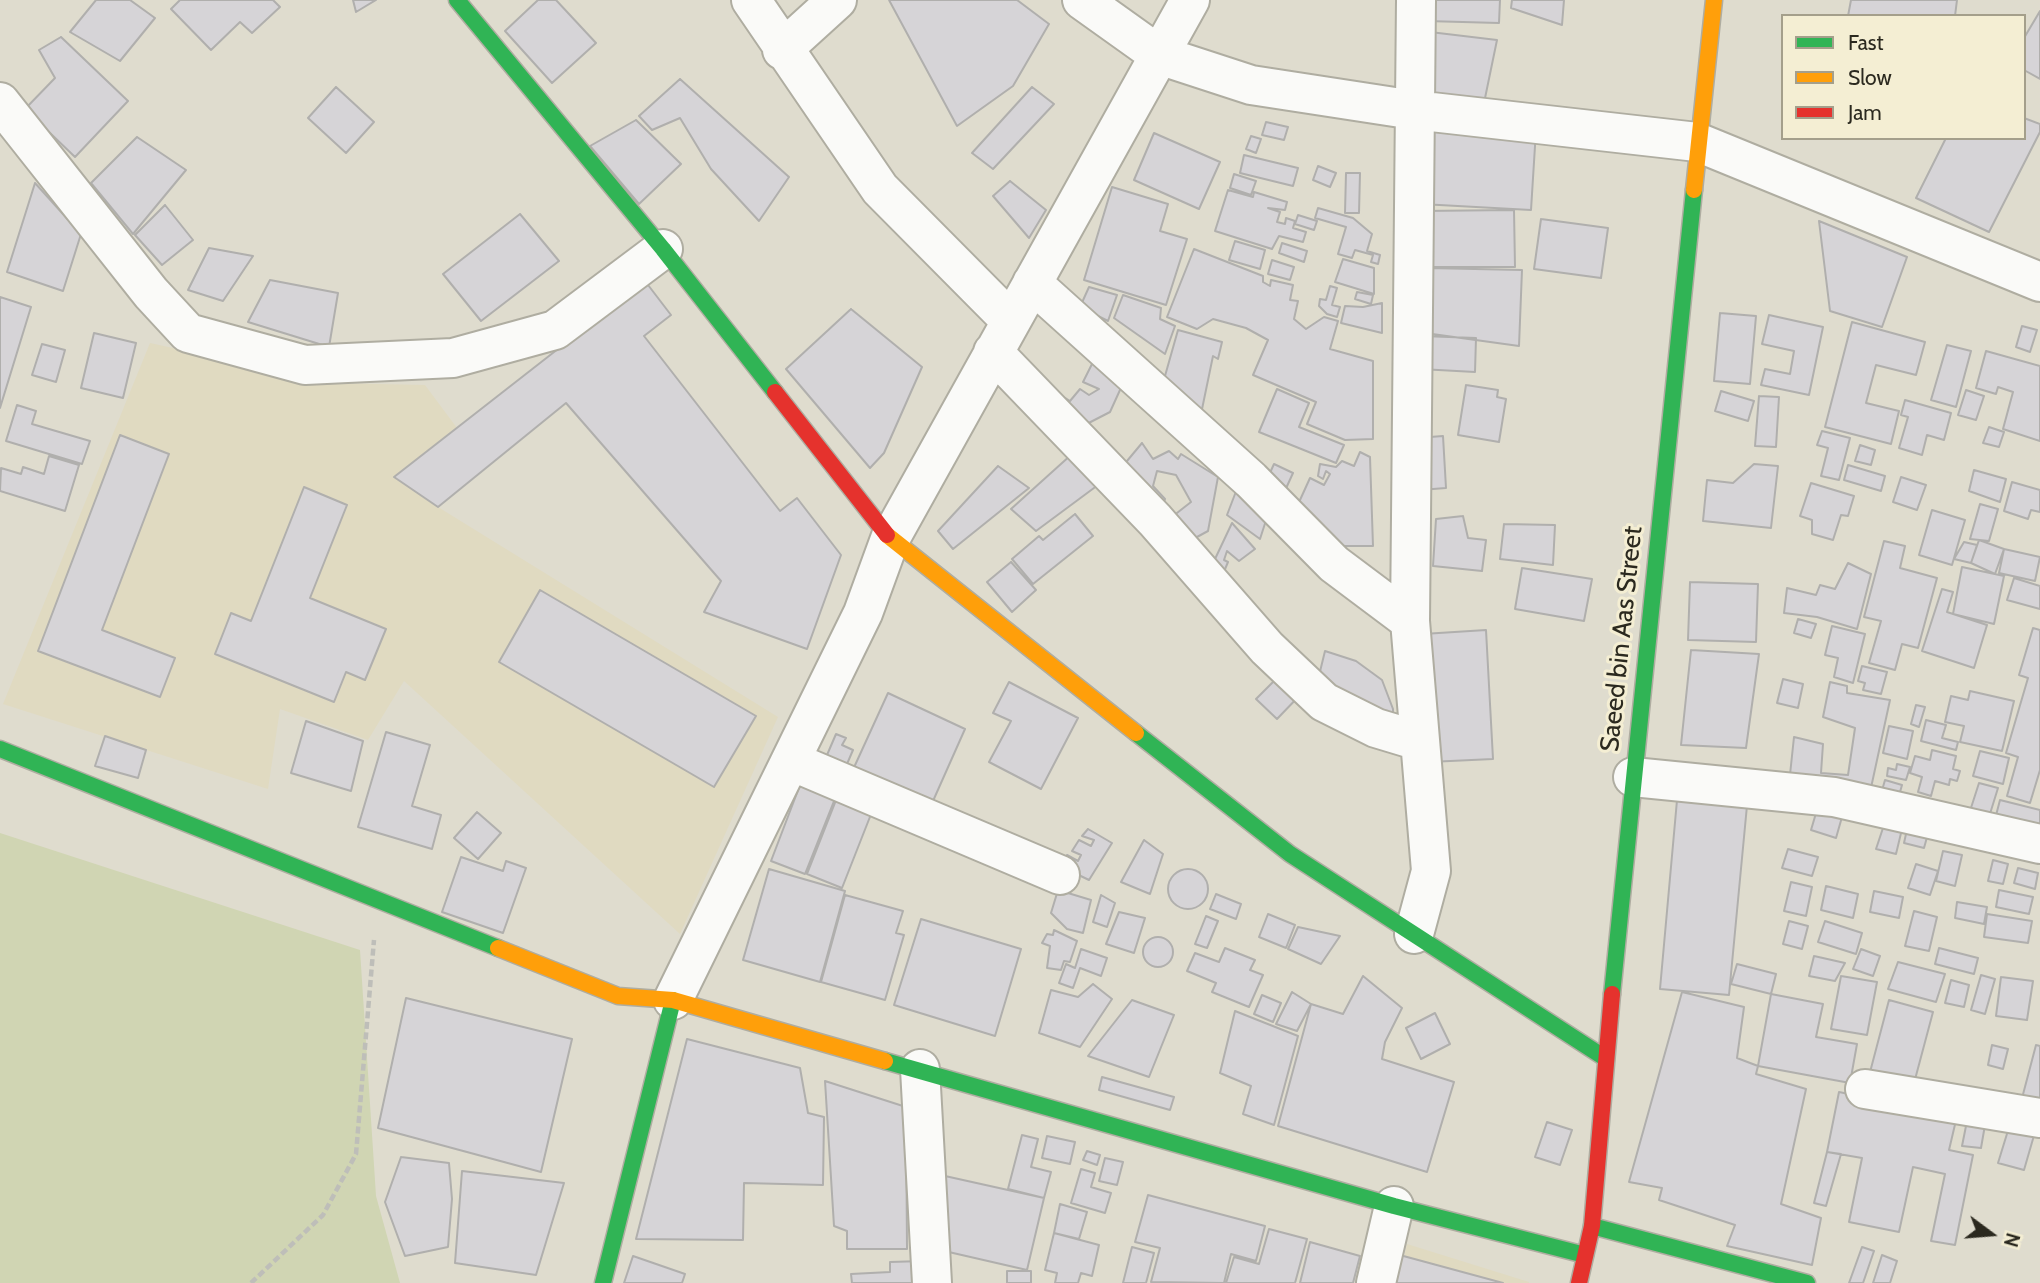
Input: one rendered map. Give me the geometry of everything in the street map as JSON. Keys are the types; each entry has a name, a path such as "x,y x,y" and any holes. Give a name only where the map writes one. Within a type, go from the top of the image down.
{"main road":[{"path":"457,0 663,249 890,539 1290,854 1605,1058"},
{"name":"Saeed bin Aas Street","path":"1579,1283 1592,1226 1605,1058 1697,142 1714,0"},
{"path":"0,749 618,996 673,1000 1394,1206 1585,1255"},
{"path":"603,1283 673,1000"},
{"path":"1592,1226 1807,1283"}],"street":[{"path":"751,0 782,50 880,189 1156,520 1267,648 1324,702 1376,728 1419,741"},
{"path":"782,50 837,0"},
{"path":"1082,0 1145,46 1251,85 1414,110 1697,142 2040,282"},
{"path":"1117,0 1145,46"},
{"path":"673,1000 863,613 890,539 1032,284 1145,46 1190,0"},
{"path":"1414,934 1431,871 1410,621 1416,0"},
{"path":"0,102 151,293 188,333 305,365 453,358 555,330 663,249"},
{"path":"1032,284 1251,481 1334,564 1410,621"},
{"path":"791,761 1060,875"},
{"path":"1633,777 1834,797 2040,844"},
{"path":"920,1069 932,1283"},
{"path":"1865,1089 2040,1118"},
{"path":"1376,1283 1394,1206"}],"path":[{"path":"251,1283 323,1215 356,1154 377,898"}],"shaded area":[{"path":"150,343 330,383 425,385 457,428 395,477 438,507 778,717 680,934 404,681 368,740 280,709 268,789 3,704"},
{"path":"1407,1244 1529,1282 1529,1283 1398,1283"}],"green space":[{"path":"0,833 360,950 376,1196 400,1283 0,1283"}],"building":[{"path":"96,0 130,0 155,18 120,61 70,32"},
{"path":"180,0 273,0 280,7 252,33 240,22 211,50 171,9"},
{"path":"353,0 376,0 356,12"},
{"path":"538,0 556,0 596,43 552,83 505,31"},
{"path":"889,0 1017,0 1049,24 1013,86 957,126"},
{"path":"1428,0 1500,0 1499,23 1426,21"},
{"path":"1512,0 1564,0 1562,25 1511,8"},
{"path":"1851,0 1957,0 1955,14 1848,14"},
{"path":"2040,11 2040,79 2026,71 2026,35"},
{"path":"1430,32 1497,40 1484,103 1426,96"},
{"path":"61,37 128,101 75,157 25,109 55,78 39,50"},
{"path":"680,79 789,177 759,221 711,169 680,118 652,130 639,116"},
{"path":"336,87 374,122 346,153 308,118"},
{"path":"1032,87 1054,104 993,169 972,153"},
{"path":"2026,119 2040,124 2040,132 1989,232 1916,198 1945,140 2026,140"},
{"path":"636,120 681,164 639,204 590,146"},
{"path":"1266,122 1288,127 1284,140 1262,135"},
{"path":"1425,124 1536,130 1531,210 1421,204"},
{"path":"1154,133 1220,162 1199,209 1134,180"},
{"path":"1251,136 1261,139 1256,153 1246,149"},
{"path":"137,137 186,170 133,234 91,183"},
{"path":"1244,155 1298,168 1293,186 1240,173"},
{"path":"1318,166 1336,173 1330,187 1313,180"},
{"path":"1346,173 1360,173 1359,213 1345,213"},
{"path":"1234,174 1256,181 1251,195 1230,188"},
{"path":"1010,181 1046,210 1029,238 993,196"},
{"path":"35,183 81,234 63,291 7,272"},
{"path":"1112,187 1168,204 1160,231 1187,239 1166,305 1084,280"},
{"path":"1228,190 1253,197 1254,192 1287,202 1285,210 1268,208 1280,212 1277,222 1285,224 1286,218 1295,221 1293,228 1306,232 1303,242 1279,236 1272,249 1215,231"},
{"path":"165,205 193,240 162,265 135,235"},
{"path":"1318,208 1353,218 1372,234 1367,251 1380,255 1378,264 1371,262 1373,255 1355,250 1352,258 1338,254 1346,227 1315,218"},
{"path":"1514,210 1515,267 1421,267 1421,211"},
{"path":"520,214 559,261 481,321 443,274"},
{"path":"1298,215 1317,221 1314,230 1295,224"},
{"path":"1541,219 1608,228 1601,278 1534,269"},
{"path":"1819,221 1907,257 1882,327 1830,311"},
{"path":"1235,241 1265,250 1260,269 1229,260"},
{"path":"1282,243 1307,251 1304,262 1279,253"},
{"path":"209,248 253,256 223,301 188,290"},
{"path":"1194,249 1263,276 1263,282 1270,286 1271,280 1293,285 1290,300 1298,301 1294,319 1306,329 1324,317 1338,321 1330,349 1373,361 1373,439 1345,440 1307,424 1316,402 1253,375 1268,340 1246,328 1213,319 1197,329 1167,317"},
{"path":"1343,259 1374,268 1374,294 1335,282"},
{"path":"1272,260 1294,267 1290,280 1268,274"},
{"path":"1427,268 1522,270 1519,346 1425,333"},
{"path":"270,280 338,293 329,347 248,322"},
{"path":"645,281 671,315 644,336 780,511 797,498 841,555 807,649 704,612 721,581 566,403 438,507 394,477"},
{"path":"1330,286 1337,288 1332,305 1340,307 1337,317 1327,314 1319,306 1320,299 1326,300"},
{"path":"1089,287 1117,295 1108,321 1080,307"},
{"path":"1357,292 1373,295 1371,304 1355,299"},
{"path":"1123,295 1161,308 1160,319 1175,326 1165,354 1114,318"},
{"path":"0,297 31,307 0,408"},
{"path":"1382,303 1382,333 1341,323 1345,306 1363,307"},
{"path":"851,309 922,367 884,453 870,468 786,369"},
{"path":"1720,313 1756,316 1750,384 1714,381"},
{"path":"1769,315 1823,327 1809,395 1761,385 1765,369 1790,374 1794,351 1762,344"},
{"path":"1852,322 1925,342 1916,375 1876,365 1866,403 1899,411 1891,444 1825,427"},
{"path":"2022,326 2037,330 2030,352 2016,347"},
{"path":"1178,330 1222,342 1218,359 1213,356 1201,414 1163,383"},
{"path":"94,333 136,343 123,398 81,388"},
{"path":"1422,336 1476,338 1475,372 1420,369"},
{"path":"42,344 65,350 56,382 32,375"},
{"path":"1947,345 1971,351 1956,407 1931,400"},
{"path":"1986,351 2040,366 2040,441 2003,429 2013,392 1998,387 1996,394 1976,388"},
{"path":"1095,358 1125,379 1110,412 1077,429 1051,403 1062,396 1070,401 1080,389 1089,395 1099,389 1083,382"},
{"path":"1466,385 1498,390 1497,397 1506,399 1499,442 1458,435"},
{"path":"1277,389 1309,403 1299,427 1344,445 1336,463 1259,432"},
{"path":"1966,390 1984,396 1976,420 1958,415"},
{"path":"1721,391 1754,401 1748,421 1715,411"},
{"path":"1759,396 1779,397 1776,447 1755,446"},
{"path":"1905,400 1951,413 1944,440 1927,435 1922,455 1899,448 1908,417 1901,415"},
{"path":"17,405 36,411 32,424 90,441 82,464 6,441"},
{"path":"1989,427 2004,432 1999,447 1983,443"},
{"path":"1822,431 1850,438 1839,480 1821,476 1828,448 1817,445"},
{"path":"120,435 169,454 102,630 175,658 160,697 38,651"},
{"path":"1443,436 1446,488 1420,490 1417,438"},
{"path":"1142,443 1153,459 1169,451 1178,459 1181,454 1218,477 1208,531 1186,543 1168,520 1191,502 1176,475 1157,471 1153,486 1165,499 1161,512 1117,473"},
{"path":"1860,445 1875,450 1871,465 1855,461"},
{"path":"1360,452 1370,457 1373,546 1338,546 1283,503 1300,500 1310,478 1324,485 1330,474 1326,471 1323,479 1318,476 1320,464 1336,467 1342,461 1354,466"},
{"path":"1072,454 1098,485 1036,531 1011,509"},
{"path":"49,456 79,465 65,511 0,491 1,468 21,474 23,467 44,474"},
{"path":"1274,464 1293,473 1283,495 1264,486"},
{"path":"1754,464 1778,466 1771,528 1703,521 1707,480 1733,483"},
{"path":"1848,465 1885,476 1881,491 1844,480"},
{"path":"998,466 1029,488 953,549 938,531"},
{"path":"1974,470 2006,479 2000,502 1969,491"},
{"path":"1901,477 1926,485 1917,510 1893,502"},
{"path":"1240,481 1270,508 1260,539 1227,515"},
{"path":"2012,482 2040,490 2040,512 2031,510 2028,519 2004,511"},
{"path":"1811,483 1854,496 1848,516 1841,515 1833,540 1812,534 1812,520 1800,516"},
{"path":"304,487 347,505 310,598 386,629 365,680 346,672 334,702 215,654 231,613 251,621"},
{"path":"1980,504 1998,509 1989,541 1970,539"},
{"path":"1932,510 1965,520 1952,565 1919,555"},
{"path":"1075,514 1093,536 1033,584 1012,559 1039,536 1043,540"},
{"path":"1463,516 1468,538 1486,540 1482,571 1433,566 1436,519"},
{"path":"1232,523 1255,549 1239,561 1227,551 1224,560 1228,562 1223,574 1215,559"},
{"path":"1504,524 1555,525 1553,565 1500,559"},
{"path":"1979,540 2004,549 1995,574 1971,563"},
{"path":"1884,541 1905,546 1900,568 1937,578 1918,648 1902,644 1895,670 1869,663 1881,621 1864,617"},
{"path":"1964,542 1977,545 1971,563 1954,559"},
{"path":"2004,549 2040,557 2035,581 1999,573"},
{"path":"1011,562 1036,590 1012,612 987,582"},
{"path":"1848,563 1871,574 1857,629 1817,617 1784,613 1787,588 1816,595 1820,585 1835,589"},
{"path":"1962,567 2004,576 1994,624 1953,614"},
{"path":"1522,568 1592,579 1584,621 1515,609"},
{"path":"2014,578 2040,586 2040,609 2007,600"},
{"path":"1690,582 1758,584 1756,642 1688,640"},
{"path":"1942,589 1953,592 1947,612 1987,625 1974,668 1922,651"},
{"path":"540,590 756,716 714,787 499,662"},
{"path":"1798,619 1816,624 1811,638 1794,633"},
{"path":"1832,626 1865,634 1853,683 1834,677 1838,658 1825,655"},
{"path":"2033,628 2040,630 2040,770 2030,803 2007,796 2018,757 2006,753 2028,678 2019,675"},
{"path":"1486,630 1493,759 1429,762 1423,634"},
{"path":"1691,650 1759,654 1746,748 1681,745"},
{"path":"1325,651 1356,661 1382,680 1393,709 1393,725 1316,688"},
{"path":"1862,666 1887,672 1881,694 1863,690 1865,683 1858,681"},
{"path":"1281,674 1301,694 1277,719 1256,699"},
{"path":"1783,679 1803,684 1798,708 1777,703"},
{"path":"1009,682 1078,718 1041,789 989,762 1011,721 993,713"},
{"path":"1830,682 1847,686 1847,693 1890,700 1869,797 1789,784 1794,737 1823,744 1821,773 1848,775 1855,728 1823,717"},
{"path":"1970,691 2014,701 2002,751 1960,742 1964,726 1945,722 1951,696 1968,700"},
{"path":"888,693 965,729 929,810 851,774"},
{"path":"1916,705 1925,707 1919,727 1911,724"},
{"path":"1926,720 1946,725 1942,738 1958,742 1956,750 1921,741"},
{"path":"306,721 363,741 351,791 291,773"},
{"path":"1889,726 1913,731 1907,759 1883,753"},
{"path":"386,732 430,745 412,806 441,815 432,849 358,827"},
{"path":"836,734 846,738 842,745 853,750 844,771 824,762"},
{"path":"105,736 146,750 138,778 95,766"},
{"path":"1932,750 1956,756 1953,769 1960,771 1957,781 1950,779 1949,785 1935,781 1931,796 1918,792 1922,777 1910,773 1915,756 1930,760"},
{"path":"1980,751 2009,758 2003,784 1973,776"},
{"path":"1897,764 1910,767 1906,780 1887,776 1888,768 1896,770"},
{"path":"805,772 840,786 805,874 771,861"},
{"path":"1885,780 1902,785 1896,806 1879,801"},
{"path":"1979,783 1998,788 1989,817 1970,811"},
{"path":"842,785 877,799 842,888 807,874"},
{"path":"1678,789 1748,795 1729,995 1660,989"},
{"path":"2000,800 2040,810 2040,835 1994,823"},
{"path":"1819,803 1844,810 1836,838 1811,830"},
{"path":"477,812 501,833 478,859 454,838"},
{"path":"1884,825 1902,829 1896,854 1876,849"},
{"path":"1908,825 1929,830 1924,848 1904,843"},
{"path":"1088,829 1112,843 1089,880 1062,867 1067,855 1078,861 1081,855 1072,851 1079,840 1091,846 1094,840 1082,836"},
{"path":"1144,840 1163,854 1150,894 1121,882"},
{"path":"1788,849 1818,857 1812,876 1782,868"},
{"path":"1943,851 1962,855 1955,886 1936,881"},
{"path":"461,857 503,871 506,861 526,868 503,933 442,912"},
{"path":"1993,860 2008,864 2003,884 1988,881"},
{"path":"1916,864 1938,871 1930,895 1908,888"},
{"path":"2018,868 2038,873 2035,889 2014,883"},
{"path":"769,869 845,891 820,982 743,960"},
{"path":"1188,869 1202,875 1208,889 1202,903 1188,909 1174,903 1168,889 1174,875"},
{"path":"1791,882 1812,887 1806,916 1784,911"},
{"path":"1826,886 1858,894 1853,918 1821,910"},
{"path":"1058,890 1091,900 1083,933 1067,929 1051,913"},
{"path":"1999,890 2033,897 2029,914 1996,907"},
{"path":"1874,891 1903,897 1899,918 1870,912"},
{"path":"1216,894 1241,904 1236,919 1210,909"},
{"path":"845,895 903,911 896,933 904,935 885,1000 821,982"},
{"path":"1101,895 1115,903 1107,927 1093,922"},
{"path":"1957,902 1987,907 1984,924 1955,918"},
{"path":"1914,911 1937,917 1929,951 1905,946"},
{"path":"1119,912 1145,918 1134,953 1106,944"},
{"path":"1268,914 1295,925 1286,948 1259,937"},
{"path":"1987,914 2032,921 2028,943 1984,937"},
{"path":"1206,916 1218,921 1207,948 1195,944"},
{"path":"921,919 1021,949 995,1036 894,1005"},
{"path":"1789,921 1808,926 1802,949 1783,944"},
{"path":"1825,921 1862,933 1856,954 1818,942"},
{"path":"1298,927 1340,936 1321,964 1288,949"},
{"path":"1054,930 1077,941 1070,962 1064,961 1061,970 1047,968 1050,946 1042,943 1047,934 1053,935"},
{"path":"1158,937 1169,941 1173,952 1169,963 1158,967 1147,963 1143,952 1147,941"},
{"path":"1225,948 1255,960 1250,970 1263,975 1249,1007 1212,992 1216,983 1187,971 1195,953 1219,962"},
{"path":"1939,948 1978,958 1974,974 1935,964"},
{"path":"1081,949 1107,958 1101,976 1080,968 1073,988 1059,983 1066,964 1075,968"},
{"path":"1861,949 1880,956 1873,976 1853,969"},
{"path":"1814,956 1845,963 1835,981 1809,976"},
{"path":"1898,962 1945,974 1936,1002 1888,989"},
{"path":"1737,964 1776,974 1771,994 1731,984"},
{"path":"1981,975 1995,979 1985,1014 1971,1010"},
{"path":"1363,976 1402,1008 1385,1042 1382,1059 1454,1082 1427,1172 1278,1126 1311,1004 1343,1014"},
{"path":"1841,976 1877,982 1867,1035 1831,1029"},
{"path":"2001,977 2033,981 2027,1020 1996,1016"},
{"path":"1951,980 1969,985 1964,1007 1945,1003"},
{"path":"1093,984 1112,999 1080,1047 1039,1033 1051,990 1078,997"},
{"path":"1292,992 1311,1004 1297,1031 1276,1024"},
{"path":"1682,992 1744,1007 1737,1058 1758,1066 1756,1074 1806,1089 1781,1204 1821,1218 1812,1265 1727,1246 1735,1225 1659,1200 1662,1188 1629,1182"},
{"path":"1771,994 1823,1004 1816,1037 1857,1044 1850,1083 1758,1066"},
{"path":"1262,995 1281,1003 1273,1022 1254,1014"},
{"path":"406,998 572,1039 541,1172 378,1128"},
{"path":"1132,1000 1174,1015 1149,1077 1088,1056"},
{"path":"1889,1000 1933,1012 1913,1087 1869,1076"},
{"path":"1235,1011 1298,1036 1274,1125 1243,1114 1251,1086 1220,1073"},
{"path":"1435,1013 1450,1044 1421,1059 1406,1028"},
{"path":"687,1039 800,1068 808,1113 824,1117 823,1185 744,1183 743,1240 636,1239"},
{"path":"1992,1045 2008,1049 2003,1069 1988,1065"},
{"path":"2036,1045 2040,1046 2040,1107 2021,1102"},
{"path":"1102,1077 1174,1097 1170,1110 1099,1090"},
{"path":"825,1081 906,1107 907,1249 847,1249 847,1231 834,1226"},
{"path":"1839,1092 1957,1116 1949,1150 1973,1155 1955,1245 1931,1241 1945,1174 1913,1167 1899,1232 1849,1222 1862,1158 1827,1152"},
{"path":"1967,1121 1985,1125 1981,1148 1962,1146"},
{"path":"1547,1122 1572,1130 1560,1165 1535,1157"},
{"path":"2010,1124 2035,1132 2024,1170 1998,1163"},
{"path":"1022,1135 1038,1139 1031,1167 1051,1172 1044,1198 1008,1189"},
{"path":"1047,1136 1075,1142 1070,1164 1042,1158"},
{"path":"1087,1151 1100,1155 1097,1165 1083,1160"},
{"path":"1827,1152 1841,1154 1826,1206 1814,1203"},
{"path":"401,1157 449,1163 452,1199 448,1247 405,1256 385,1202"},
{"path":"1105,1158 1123,1162 1117,1185 1099,1181"},
{"path":"1081,1169 1095,1173 1091,1187 1111,1193 1105,1213 1071,1203"},
{"path":"462,1171 564,1183 536,1275 455,1263"},
{"path":"936,1174 1044,1198 1027,1270 940,1250"},
{"path":"1148,1195 1265,1226 1256,1261 1231,1254 1224,1283 1151,1282 1160,1248 1135,1242"},
{"path":"1060,1204 1087,1212 1079,1239 1054,1233"},
{"path":"1269,1229 1307,1239 1295,1283 1226,1283 1234,1257 1259,1264"},
{"path":"1054,1233 1099,1245 1092,1276 1081,1273 1078,1283 1055,1283 1057,1273 1045,1270"},
{"path":"1310,1242 1360,1256 1353,1283 1300,1283"},
{"path":"1132,1247 1154,1253 1146,1283 1123,1283"},
{"path":"1862,1247 1874,1251 1863,1283 1849,1283"},
{"path":"1396,1254 1503,1283 1388,1283"},
{"path":"1882,1255 1897,1261 1890,1283 1873,1283"},
{"path":"633,1256 685,1274 682,1283 624,1283"},
{"path":"923,1261 924,1283 852,1283 851,1274 890,1272 890,1262"},
{"path":"1007,1271 1031,1271 1031,1283 1007,1283"}],"traffic: fast":[{"path":"457,0 663,249 775,392"},
{"path":"1612,994 1694,190"},
{"path":"1136,733 1290,854 1605,1058"},
{"path":"0,749 498,948"},
{"path":"603,1283 673,1000"},
{"path":"885,1061 1394,1206 1585,1255"},
{"path":"1592,1226 1807,1283"}],"traffic: slow":[{"path":"1694,190 1714,0"},
{"path":"887,535 1136,733"},
{"path":"498,948 618,996 673,1000 885,1061"}],"traffic: jam":[{"path":"775,392 887,535"},
{"path":"1579,1283 1592,1226 1612,994"}]}
